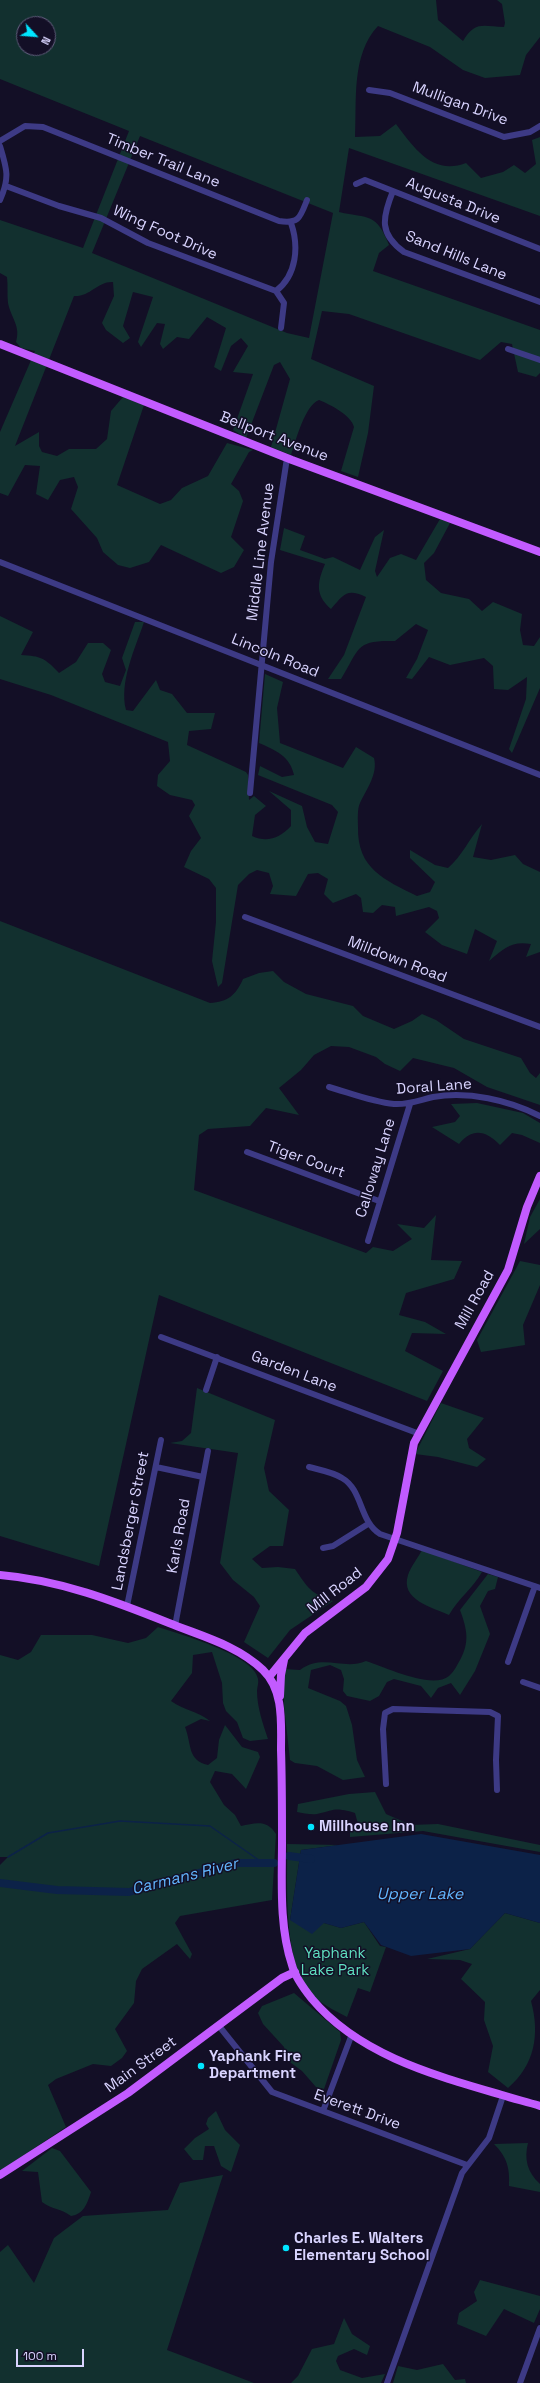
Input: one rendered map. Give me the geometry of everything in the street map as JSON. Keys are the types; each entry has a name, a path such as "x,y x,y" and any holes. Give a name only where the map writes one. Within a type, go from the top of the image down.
{"main road":[{"name":"Bellport Avenue","path":"0,344 287,458 540,552"},
{"name":"Mill Road","path":"269,1677 287,1653 309,1629 366,1587 384,1565 395,1540 410,1455 418,1434 508,1270 527,1207 540,1176"},
{"path":"0,1575 71,1587 127,1606 237,1650 269,1677 276,1690 279,1703"},
{"path":"287,1653 282,1669 279,1703 282,1790 282,1896 287,1947 295,1972 317,2004 352,2034 399,2060 504,2096 540,2106"},
{"name":"Main Street","path":"0,2175 128,2093 282,1978 295,1972"}],"street":[{"name":"Mulligan Drive","path":"369,90 390,93 504,137 530,132 540,126"},
{"name":"Timber Trail Lane","path":"0,141 25,126 43,128 267,217 292,223"},
{"path":"0,146 6,164 6,186 0,200"},
{"name":"Augusta Drive","path":"356,184 365,180 540,249"},
{"name":"Wing Foot Drive","path":"6,186 59,206 101,218 148,243 276,291"},
{"name":"Sand Hills Lane","path":"393,191 384,217 388,237 394,245 404,252 540,302"},
{"path":"281,328 284,303 276,291 285,283 294,260 296,240 292,223 302,214 307,200"},
{"path":"508,349 540,360"},
{"name":"Middle Line Avenue","path":"250,793 271,562 287,458"},
{"name":"Lincoln Road","path":"0,562 540,775"},
{"name":"Milldown Road","path":"245,917 540,1027"},
{"name":"Doral Lane","path":"329,1087 378,1100 410,1104 434,1097 471,1095 523,1107 540,1116"},
{"name":"Calloway Lane","path":"368,1240 410,1104"},
{"name":"Tiger Court","path":"247,1152 379,1201"},
{"name":"Garden Lane","path":"161,1337 418,1434"},
{"path":"206,1390 217,1357"},
{"name":"Landsberger Street","path":"127,1606 161,1440"},
{"name":"Karls Road","path":"175,1626 208,1451"},
{"path":"156,1467 203,1477"},
{"path":"309,1467 343,1478 354,1490 368,1524 380,1534 537,1587 508,1662"},
{"path":"323,1548 333,1546 368,1524"},
{"path":"523,1682 540,1688"},
{"path":"386,1784 383,1729 385,1713 393,1708 490,1712 498,1716 496,1760 497,1790"},
{"name":"Everett Drive","path":"219,2026 272,2092 467,2165"},
{"path":"323,2111 352,2034"},
{"path":"387,2383 462,2172 489,2138 504,2096"},
{"path":"520,2383 540,2328"}],"green space":[{"path":"0,0 436,0 438,20 463,41 471,30 480,26 504,27 505,23 502,4 497,0 540,0 540,37 526,55 520,75 485,78 463,70 430,47 378,26 369,38 363,50 359,64 356,93 355,137 380,136 396,124 417,150 434,163 444,166 454,166 466,163 481,178 503,172 514,165 525,173 536,164 532,140 540,137 540,216 349,148 339,212 365,217 375,222 380,227 389,245 379,253 373,271 540,330 540,373 536,377 518,372 512,344 501,342 480,360 349,314 322,311 311,359 374,386 368,433 358,477 341,471 354,427 352,423 349,418 340,411 319,400 314,403 305,416 291,455 271,447 290,379 280,362 274,365 246,438 233,430 253,374 233,372 248,346 241,338 231,346 221,371 214,367 226,328 207,317 189,339 177,337 163,349 160,344 165,324 157,323 141,347 138,342 153,297 133,292 123,326 130,338 123,343 106,330 102,323 114,296 113,282 103,284 80,296 74,296 15,446 39,432 39,446 42,452 57,456 69,449 96,449 107,439 111,411 123,397 144,405 117,485 160,504 171,500 182,488 208,476 227,443 253,450 249,452 231,484 239,491 243,501 231,537 244,550 234,567 221,573 161,545 149,562 130,568 118,565 103,552 97,538 71,509 78,487 74,477 60,480 48,500 36,494 40,466 25,465 8,496 0,493 0,432 35,351 21,348 16,342 17,331 8,303 7,277 0,273 0,220 83,248 129,131 0,79","holes":["140,136 333,213 309,338 287,333 92,253"]},
{"path":"440,519 450,523 434,553 424,563 426,580 441,593 469,599 482,611 493,602 522,614 520,630 523,645 534,646 540,637 540,688 512,753 509,749 526,699 527,677 508,690 494,689 493,666 484,658 450,665 429,657 412,679 406,678 417,659 428,630 416,624 395,641 372,642 365,644 356,653 341,679 328,679 344,655 366,597 354,593 346,594 331,609 322,599 319,588 320,577 325,564 280,550 284,528 305,536 300,550 325,559 333,557 360,570 375,537 384,530 375,571 377,577 390,558 401,554 416,560"},
{"path":"0,616 33,632 21,655 38,657 50,664 59,673 76,662 88,643 103,643 111,650 102,674 105,682 120,686 126,670 122,658 135,622 144,622 126,677 124,699 126,710 133,711 156,680 160,690 172,694 187,713 215,713 211,729 189,731 187,745 246,772 248,775 249,800 254,796 266,806 255,815 252,836 263,839 273,838 282,834 291,826 291,810 269,791 302,806 307,827 315,842 328,844 338,812 332,805 258,775 260,766 282,777 294,775 289,763 281,754 259,743 265,674 283,682 277,708 280,743 343,768 356,747 374,758 375,764 373,775 359,805 358,818 359,841 362,853 375,871 394,884 417,896 430,892 435,882 410,858 410,850 435,865 448,868 482,824 473,857 491,860 515,855 523,864 540,872 540,952 526,957 531,944 518,944 508,946 489,961 497,941 475,929 467,954 442,945 425,932 439,918 437,911 429,907 396,916 395,907 382,905 373,913 363,912 361,898 356,894 333,903 324,894 328,879 318,873 308,874 296,896 270,894 273,886 269,873 257,870 249,874 238,885 222,983 218,987 212,961 216,922 216,888 209,879 184,867 191,851 201,838 189,816 195,805 192,800 170,795 157,786 158,775 170,761 168,742 51,695 0,679"},
{"path":"0,921 210,1003 222,1001 231,997 243,979 259,973 273,971 284,982 306,994 353,1006 363,1016 394,1029 412,1021 422,1014 436,1020 464,1039 521,1058 530,1073 536,1078 540,1073 540,1105 487,1087 454,1068 413,1058 400,1071 385,1064 376,1057 349,1047 331,1046 314,1055 301,1070 279,1088 299,1115 266,1108 250,1126 208,1129 199,1135 194,1190 366,1253 373,1247 393,1251 412,1239 397,1224 424,1228 436,1215 431,1260 462,1261 454,1279 406,1293 399,1315 425,1322 446,1334 412,1333 405,1351 443,1371 427,1401 159,1295 99,1566 0,1536"},
{"path":"477,1103 523,1113 540,1123 540,1143 522,1135 512,1133 500,1145 485,1134 474,1133 469,1135 459,1144 432,1127 455,1122 460,1116 451,1104"},
{"path":"540,1199 540,1229 524,1244 530,1217"},
{"path":"520,1261 540,1265 540,1285 523,1325 525,1345 481,1352 477,1340"},
{"path":"197,1388 275,1420 264,1468 269,1491 289,1510 283,1546 270,1546 252,1559 262,1568 278,1567 295,1569 311,1590 320,1596 333,1601 290,1630 268,1658 244,1642 260,1606 254,1597 233,1580 220,1563 238,1453 170,1443 182,1441 191,1433"},
{"path":"441,1403 484,1418 467,1439 469,1448 486,1459 477,1467 438,1457 415,1454"},
{"path":"422,1550 482,1572 449,1615 419,1601 413,1597 409,1591 407,1584 408,1575"},
{"path":"488,1574 498,1577 495,1589 488,1591 480,1606 490,1634 475,1671 460,1695 451,1683 438,1688 431,1698 421,1686 394,1679 387,1682 379,1696 370,1701 347,1696 343,1691 344,1679 341,1670 330,1665 311,1670 308,1688 340,1701 346,1706 352,1725 357,1760 365,1777 343,1780 317,1766 295,1763 290,1760 284,1706 284,1669 300,1670 309,1665 325,1662 358,1664 366,1661 408,1676 420,1679 441,1680 452,1673 460,1660 465,1647 466,1629 460,1610"},
{"path":"158,1627 198,1640 231,1654 254,1670 258,1679 258,1703 268,1739 250,1741 243,1738 237,1722 226,1711 223,1703 222,1683 212,1652 193,1655 192,1673 171,1701 180,1707 201,1715 210,1721 201,1719 185,1727 193,1756 201,1763 208,1765 217,1758 219,1740 225,1725 242,1747 258,1752 260,1757 246,1789 232,1774 215,1771 210,1782 224,1805 235,1815 241,1826 256,1823 265,1824 269,1826 276,1834 272,1900 180,1916 175,1923 192,1954 190,1959 177,1944 142,1969 136,1981 134,2003 115,2029 127,2051 122,2058 111,2066 93,2064 56,2079 48,2085 66,2127 0,2171 0,1865 8,1857 0,1857 0,1655 18,1660 31,1652 41,1635 92,1635 128,1643 146,1638"},
{"path":"375,1792 386,1814 411,1825 438,1824 540,1845 540,1852 423,1831 350,1837 350,1830 358,1824 355,1813 343,1810 332,1810 315,1814 297,1812 298,1804 349,1794"},
{"name":"Yaphank Lake Park","path":"287,1844 339,1845 301,1850 290,1920 324,1923 341,1928 364,1922 380,1946 386,1947 370,1992 358,1988 347,2017 318,2000 306,1987 298,1969 292,1949 289,1927 287,1904"},
{"path":"505,1913 540,1923 540,1990 531,2001 535,2025 533,2048 530,2059 524,2069 508,2088 488,2072 493,2046 484,2020 485,2002 461,1979 472,1964 460,1960 427,1959 470,1949"},
{"path":"294,1993 340,2032 341,2040 324,2089 316,2087 302,2071 287,2060 284,2047 263,2024 258,2013 262,2006"},
{"path":"216,2111 225,2130 240,2145 231,2172 221,2166 214,2146 205,2146 203,2160 193,2160 184,2149 195,2138 209,2129 206,2124 208,2118"},
{"path":"528,2143 526,2154 529,2170 540,2184 540,2192 509,2186 507,2163 494,2144"},
{"path":"52,2148 60,2151 91,2192 82,2211 75,2215 71,2216 42,2202 38,2172 22,2171"},
{"path":"223,2175 167,2350 254,2383 0,2383 0,2252 8,2245 34,2283 54,2238 83,2216 168,2210 180,2183"},
{"path":"480,2280 540,2296 540,2309 534,2323 504,2309 486,2336 457,2324 459,2313 477,2301 474,2292"},
{"path":"344,2318 352,2334 370,2346 367,2355 354,2349 338,2356 336,2361 340,2370 362,2378 385,2374 381,2383 291,2383 298,2376 312,2349 334,2344"},
{"path":"443,2364 455,2380 465,2379 466,2383 393,2383 398,2366 417,2370"}],"water":[{"name":"Upper Lake","path":"421,1834 540,1855 540,1923 505,1913 470,1949 411,1956 381,1945 364,1922 341,1928 324,1923 312,1934 290,1920 301,1850"}],"waterway":[{"path":"8,1857 48,1833 120,1821 210,1826 263,1863"},
{"name":"Carmans River","path":"289,1856 311,1859"},
{"name":"Carmans River","path":"0,1883 57,1890 129,1892 235,1863 274,1863"}],"place":[{"name":"Millhouse Inn","path":"311,1827"},
{"name":"Yaphank Fire Department","path":"201,2066"},
{"name":"Charles E. Walters Elementary School","path":"286,2248"}]}
